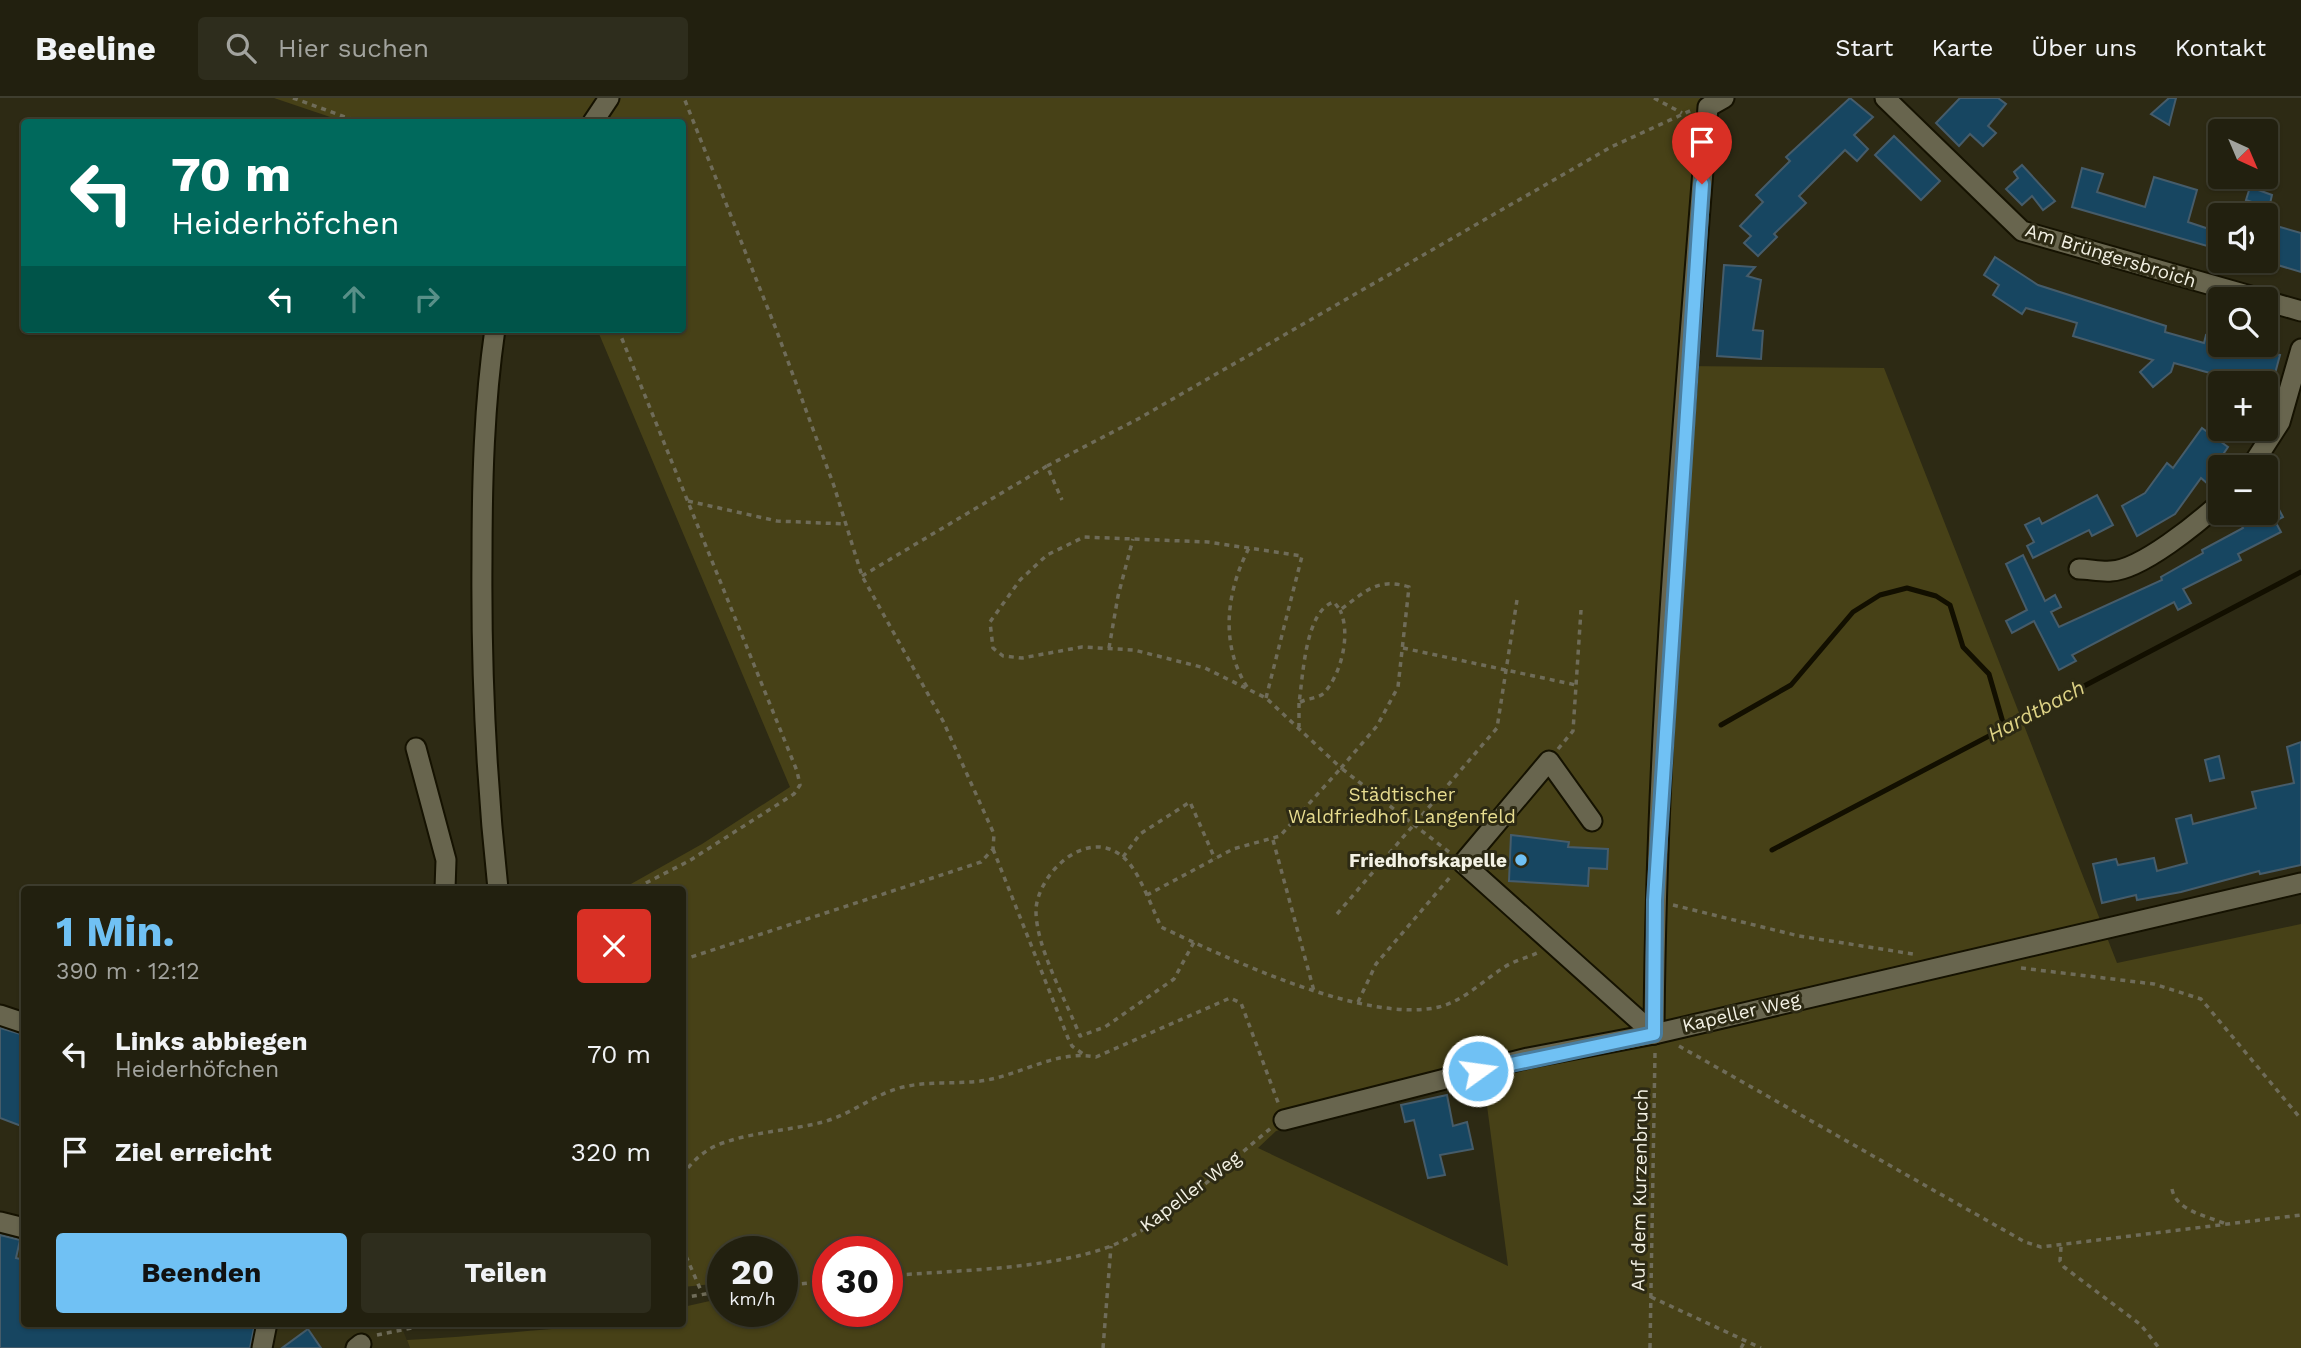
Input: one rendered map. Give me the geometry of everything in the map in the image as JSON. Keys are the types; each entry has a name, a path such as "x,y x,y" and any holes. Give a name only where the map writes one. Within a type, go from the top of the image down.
{"street":[{"path":"595,119 609,98"},
{"name":"Am Brüngersbroich","path":"1885,98 2022,231 2218,287"},
{"path":"1654,1034 1655,900 1716,102"},
{"name":"Am Brüngersbroich","path":"2278,304 2301,311"},
{"path":"494,333 486,392 482,477 481,663 498,886"},
{"path":"2259,455 2280,422 2301,349"},
{"path":"2079,569 2114,571 2139,560 2194,526 2208,514"},
{"path":"416,748 446,860 445,886"},
{"path":"1591,821 1549,761 1463,863 1654,1034"},
{"name":"Kapeller Weg","path":"1284,1120 1528,1058 1654,1034 2301,883"},
{"path":"0,1015 21,1023"},
{"path":"0,1223 21,1227"},
{"path":"262,1348 266,1327"}],"path":[{"path":"293,98 351,119"},
{"path":"684,98 834,486 862,576 943,721 994,834 993,849 1068,1038 1072,1046 1083,1055"},
{"path":"1654,98 1682,113"},
{"path":"862,576 1047,466 1138,419 1611,147 1682,113 1716,102"},
{"path":"620,333 797,771 800,785 794,794 707,850 640,886"},
{"path":"1047,466 1062,500"},
{"path":"688,501 777,521 845,524"},
{"path":"1266,698 1302,556 1208,542 1084,537 1047,555 1020,580 990,622 993,648 1003,656 1022,658 1082,647 1134,650 1205,668 1266,698 1341,768 1412,826 1463,863 1376,964 1358,1002"},
{"path":"1109,648 1118,596 1133,539"},
{"path":"1248,689 1237,671 1228,610 1233,586 1249,548"},
{"path":"1147,895 1233,849 1280,836 1377,726 1398,687 1409,587 1388,581 1340,610"},
{"path":"1337,914 1497,727 1517,600"},
{"path":"1299,703 1324,693 1338,666 1346,623 1334,602 1328,604 1312,621 1299,703 1300,729"},
{"path":"1549,761 1573,731 1581,610"},
{"path":"1403,648 1576,685"},
{"path":"1123,857 1140,834 1190,802 1215,859"},
{"path":"1273,840 1314,991"},
{"path":"1194,942 1174,979 1105,1027 1080,1036 1037,929 1036,907 1040,891 1049,875 1067,858 1088,848 1106,848 1123,857 1134,869 1161,927 1314,991 1358,1002 1407,1009 1440,1007 1459,998 1506,966 1556,946"},
{"path":"686,959 981,862 993,849"},
{"path":"1655,900 1799,936 1922,955"},
{"path":"2017,968 2154,984 2201,999 2301,1119"},
{"path":"686,1170 691,1163 712,1148 828,1121 896,1089 923,1083 990,1079 1056,1058 1083,1055 1096,1057 1230,998 1241,1003 1284,1120"},
{"path":"1654,1034 2025,1242 2041,1247 2061,1247 2301,1215"},
{"name":"Auf dem Kurzenbruch","path":"1650,1348 1654,1034"},
{"name":"Kapeller Weg","path":"903,1275 1049,1261 1111,1246 1184,1199 1284,1120"},
{"path":"2172,1189 2180,1206 2228,1224"},
{"path":"1102,1348 1111,1246"},
{"path":"2061,1247 2060,1261 2064,1267 2141,1325 2159,1348"},
{"path":"686,1256 702,1293"},
{"path":"686,1297 707,1293"},
{"path":"1651,1297 1761,1348"},
{"path":"358,1346 378,1334 415,1327"},
{"path":"1741,1348 1745,1341"}],"shaded area":[{"path":"0,1211 21,1215 21,1327 402,1327 410,1348 0,1348"}],"green space":[{"name":"Städtischer Waldfriedhof Langenfeld","path":"274,98 1703,98 1685,366 1884,368 2117,963 2301,924 2301,1348 410,1348 407,1340 579,1327 686,1327 686,1306 707,1302 707,1327 798,1327 798,1236 707,1236 707,1285 686,1287 686,886 627,886 702,844 790,787 599,333 686,333 686,119 336,119","holes":["1483,1075 1508,1266 1258,1148 1276,1131"]}],"building":[{"path":"1850,98 1873,117 1854,135 1868,149 1857,161 1845,150 1799,196 1806,203 1774,234 1777,237 1758,256 1744,243 1751,236 1740,226 1763,202 1756,195 1790,161 1786,157"},
{"path":"1960,98 1998,98 2006,104 1988,126 1996,133 1983,146 1970,134 1959,146 1936,123"},
{"path":"2169,98 2176,98 2169,125 2151,114"},
{"path":"1894,136 1940,181 1921,200 1875,155"},
{"path":"2022,165 2055,201 2043,210 2032,196 2022,205 2006,189 2018,178 2014,172"},
{"path":"2082,168 2103,174 2097,192 2145,207 2154,177 2197,190 2188,222 2208,229 2208,246 2072,207"},
{"path":"2249,189 2272,195 2270,203 2246,200"},
{"path":"2278,226 2301,233 2301,272 2278,265"},
{"path":"1995,257 2038,285 2166,326 2165,332 2204,343 2208,336 2208,357 2280,355 2276,371 2208,372 2174,363 2171,372 2153,387 2140,372 2153,360 2073,336 2077,323 2026,308 2022,314 1993,295 1999,285 1984,275"},
{"path":"1724,265 1755,267 1747,276 1761,280 1753,330 1763,331 1761,359 1717,356"},
{"path":"2202,428 2208,432 2208,441 2220,441 2228,447 2225,455 2208,455 2208,484 2201,478 2175,514 2137,536 2122,506 2145,493 2167,463 2173,468"},
{"path":"2097,495 2113,525 2092,536 2089,530 2033,558 2027,546 2034,542 2025,525 2039,518 2042,524"},
{"path":"2242,525 2277,525 2281,532 2238,554 2241,560 2183,589 2191,603 2178,610 2174,602 2072,655 2076,661 2059,670 2034,621 2012,633 2006,621 2027,610 2006,564 2023,555 2045,601 2055,595 2061,607 2051,612 2059,627 2162,580 2161,577 2203,553 2202,550 2243,528"},
{"path":"2301,742 2301,865 2260,874 2259,871 2181,892 2137,900 2136,895 2102,903 2093,864 2116,859 2118,865 2154,858 2157,871 2187,863 2176,819 2191,815 2193,824 2256,808 2252,792 2294,783 2287,747"},
{"path":"2219,756 2224,778 2210,781 2205,760"},
{"path":"1511,835 1569,842 1568,847 1608,849 1607,869 1589,868 1588,886 1509,881"},
{"path":"0,1028 21,1034 21,1126 0,1118"},
{"path":"1447,1095 1453,1126 1467,1122 1473,1149 1440,1155 1445,1175 1428,1178 1414,1120 1405,1122 1401,1105"},
{"path":"0,1235 20,1240 16,1258 21,1259 21,1327 254,1327 250,1348 0,1348"},
{"path":"308,1329 321,1348 282,1348"}],"waterway":[{"name":"Hardtbach","path":"1772,850 2301,572"},
{"path":"1721,725 1791,685 1853,612 1880,595 1907,588 1936,596 1950,605 1963,647 1989,674 2004,726"}],"place":[{"name":"Friedhofskapelle","path":"1521,860"}],"route":[{"path":"1478,1071 1528,1058 1654,1034 1655,900 1679,501 1702,184"}]}
